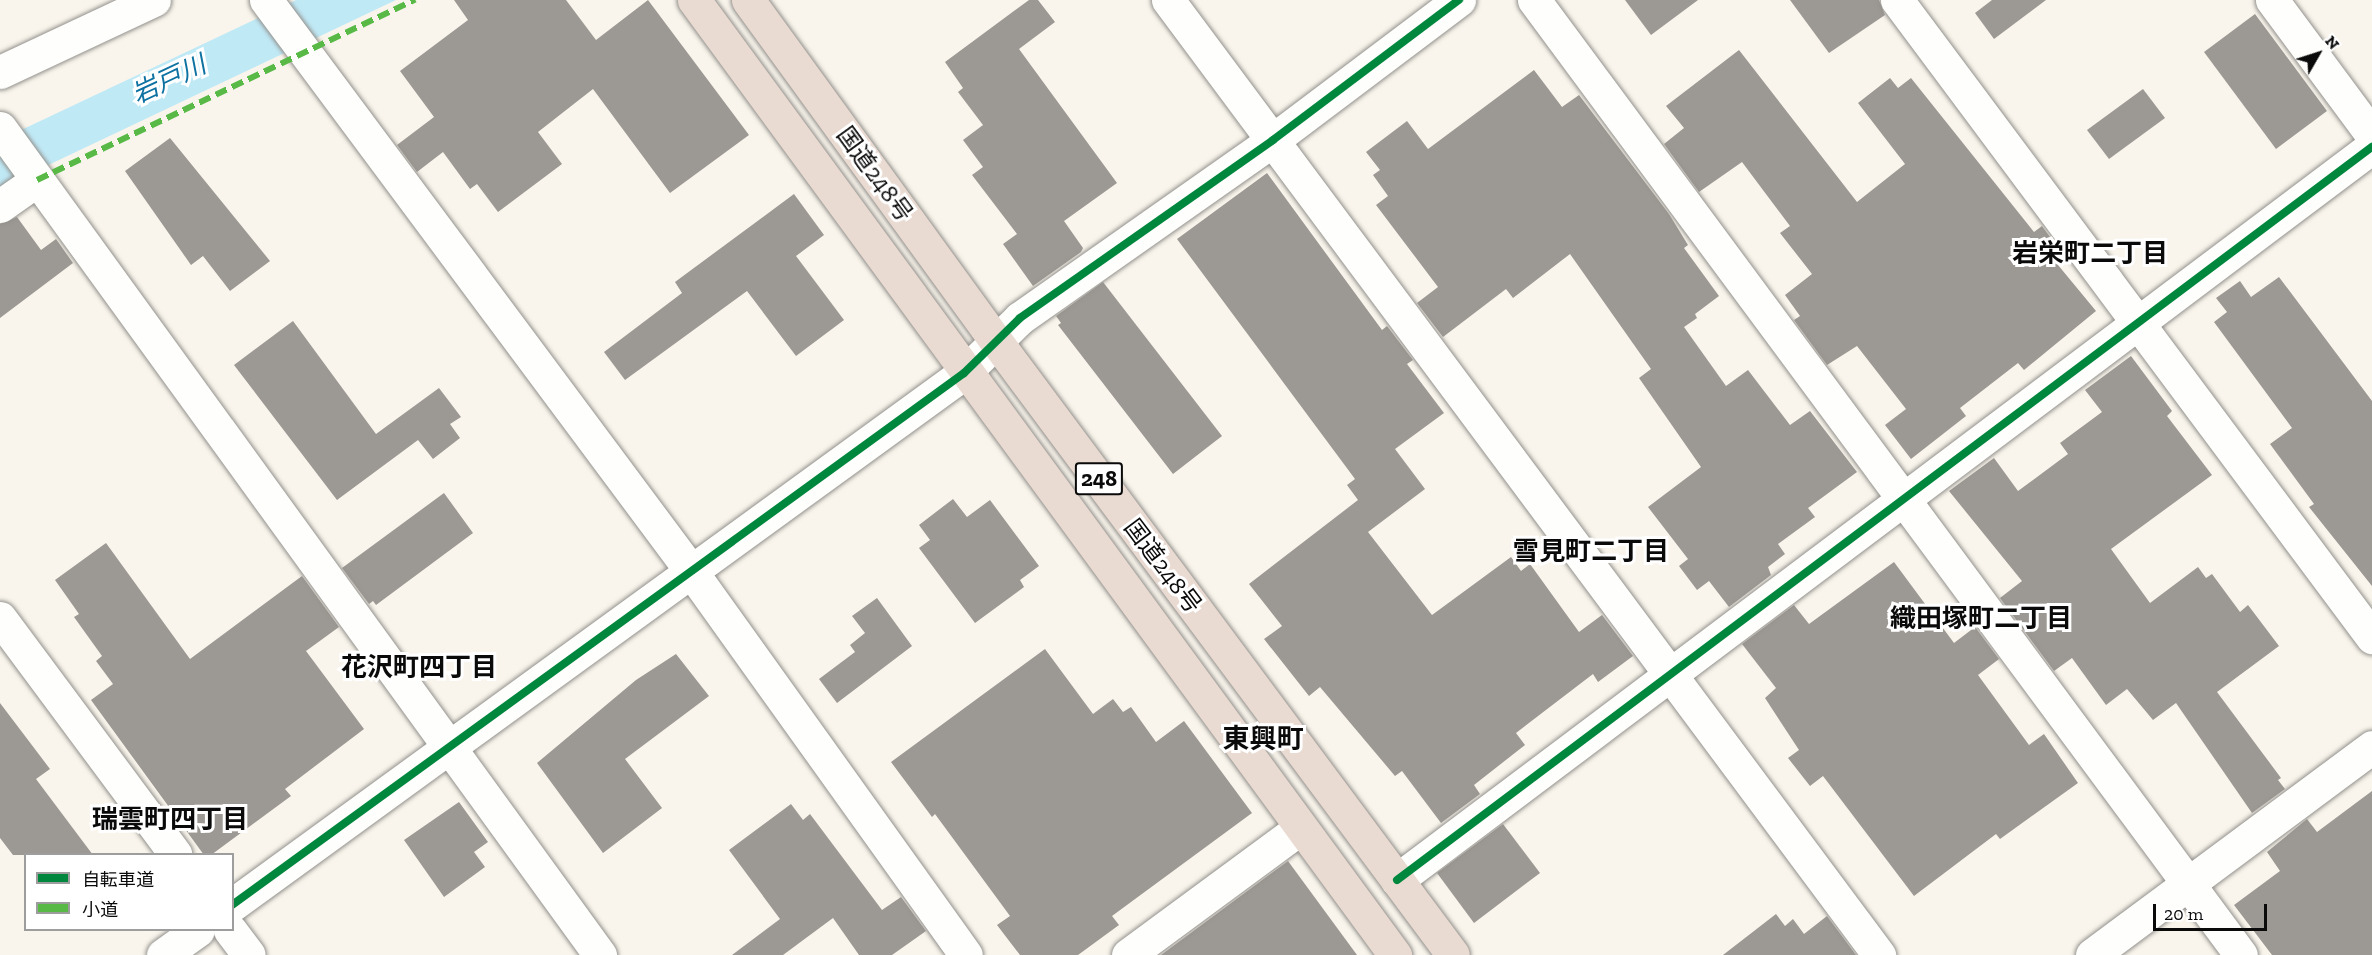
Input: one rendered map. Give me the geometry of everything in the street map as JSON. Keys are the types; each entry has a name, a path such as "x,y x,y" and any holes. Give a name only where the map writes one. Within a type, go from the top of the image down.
{"highway":[{"name":"国道248号","path":"694,0 964,373 1299,829 1395,955"},
{"name":"国道248号","path":"748,0 996,341 1453,955"}],"street":[{"path":"0,72 154,0"},
{"path":"1168,0 1879,955"},
{"path":"234,904 964,373 1020,318 1273,140 1459,0"},
{"path":"1534,0 2241,955"},
{"path":"1897,0 2372,637"},
{"path":"2272,0 2372,135"},
{"path":"267,1 691,571 966,955"},
{"path":"1,130 600,955"},
{"path":"1396,880 2372,147"},
{"path":"0,206 34,176"},
{"path":"0,618 174,853"},
{"path":"2092,955 2372,747"},
{"path":"1128,955 1299,829"},
{"path":"163,955 197,931"},
{"path":"231,931 249,955"}],"water":[{"name":"岩戸川","path":"296,0 396,0 0,188 0,140"}],"building":[{"path":"454,0 566,0 596,40 648,0 749,135 670,193 593,89 538,132 562,164 498,212 477,184 470,189 443,152 417,172 397,145 434,117 400,71 468,20"},
{"path":"1029,0 1038,0 1055,22 1019,49 1117,183 1064,221 1083,248 1081,252 1033,286 1003,244 1017,234 972,175 983,167 963,140 983,125 958,92 963,88 945,62"},
{"path":"1625,0 1698,0 1651,35"},
{"path":"1790,0 1879,0 1885,15 1829,53"},
{"path":"1992,0 2046,0 1994,39 1975,13"},
{"path":"2255,14 2327,111 2276,149 2204,52"},
{"path":"1739,50 1857,202 1905,164 1858,103 1890,78 1898,88 1911,78 2034,232 2042,226 2066,259 2058,265 2096,311 2024,370 2018,363 1960,408 1966,416 1911,459 1885,425 1906,409 1857,346 1827,365 1794,320 1800,316 1785,295 1812,274 1780,233 1790,226 1742,162 1699,192 1664,144 1684,128 1666,106"},
{"path":"1534,70 1562,107 1579,95 1669,214 1688,245 1684,248 1719,296 1695,314 1697,318 1684,327 1726,386 1748,370 1790,425 1810,411 1857,472 1808,508 1815,517 1778,544 1785,554 1768,567 1771,575 1729,607 1709,581 1697,590 1679,566 1688,559 1648,507 1701,467 1639,378 1651,369 1570,254 1513,298 1506,289 1443,337 1417,303 1438,287 1376,205 1388,196 1373,175 1380,170 1366,152 1407,121 1428,149"},
{"path":"2143,89 2165,118 2109,159 2087,130"},
{"path":"170,138 270,261 230,291 203,256 191,265 125,171"},
{"path":"1267,173 1382,330 1387,326 1413,360 1407,364 1444,413 1395,449 1425,489 1368,532 1432,615 1511,557 1521,571 1530,564 1579,632 1602,615 1633,656 1598,682 1593,674 1516,733 1525,745 1474,785 1480,794 1441,823 1402,771 1395,776 1320,687 1309,696 1264,639 1282,626 1249,584 1358,500 1347,485 1355,479 1177,239"},
{"path":"794,194 824,235 796,256 844,320 796,356 747,291 625,380 604,352 682,293 675,282"},
{"path":"17,217 41,250 56,239 73,263 0,318 0,224"},
{"path":"2279,277 2372,401 2372,586 2309,507 2314,504 2270,444 2292,428 2214,322 2227,312 2216,298 2240,281 2251,297"},
{"path":"1103,282 1222,436 1173,474 1058,325 1061,323 1056,316"},
{"path":"293,321 376,434 439,388 461,417 450,424 460,438 433,459 418,440 337,500 234,365"},
{"path":"2131,356 2172,411 2167,416 2212,475 2111,549 2150,603 2198,567 2206,578 2212,574 2240,612 2248,605 2279,646 2217,692 2281,778 2278,780 2285,789 2252,813 2176,703 2153,720 2127,689 2106,705 2072,658 2054,671 2000,598 2022,581 1949,491 1994,458 2018,491 2068,454 2060,443 2102,412 2085,390"},
{"path":"444,493 473,533 376,605 373,601 369,604 342,568"},
{"path":"953,499 967,517 990,500 1039,566 1020,580 1024,587 975,623 919,548 930,540 919,525"},
{"path":"106,543 190,659 302,576 339,627 306,651 364,729 285,789 291,796 214,853 203,853 91,700 113,684 96,661 102,656 74,617 79,614 55,580"},
{"path":"1894,562 1954,643 1975,627 1999,659 1978,675 2029,745 2044,734 2078,783 2000,839 1996,834 1914,896 1823,776 1810,786 1788,758 1799,750 1765,698 1776,688 1742,644 1794,605 1809,624"},
{"path":"877,598 912,646 837,703 819,679 855,652 850,645 865,633 852,616"},
{"path":"1045,649 1093,714 1113,699 1123,712 1131,707 1156,742 1184,721 1252,813 1112,916 1119,925 1078,955 1020,955 997,925 1010,916 935,814 932,817 891,762"},
{"path":"676,654 709,696 625,759 662,808 603,853 537,763 636,680"},
{"path":"0,703 50,769 36,779 92,853 13,855 0,838"},
{"path":"2372,791 2372,955 2272,955 2234,905 2280,871 2267,852 2307,819 2317,832"},
{"path":"459,802 488,842 474,852 485,867 444,897 404,840"},
{"path":"791,804 803,820 810,814 882,910 901,897 926,931 892,955 859,955 833,918 783,955 732,955 780,919 729,850"},
{"path":"1503,824 1540,873 1474,923 1437,873"},
{"path":"1288,861 1357,955 1161,955"},
{"path":"1776,914 1785,926 1793,919 1804,934 1827,916 1856,955 1723,955"}],"marked path":[{"path":"37,180 415,0"}],"cycle path":[{"path":"234,904 964,373 1020,318 1273,140 1459,0"},
{"path":"1397,880 2372,147"}],"district":[{"name":"岩栄町二丁目","path":"2090,254"},
{"name":"雪見町二丁目","path":"1591,552"},
{"name":"織田塚町二丁目","path":"1981,619"},
{"name":"花沢町四丁目","path":"419,668"},
{"name":"東興町","path":"1263,740"},
{"name":"瑞雲町四丁目","path":"170,820"}]}
